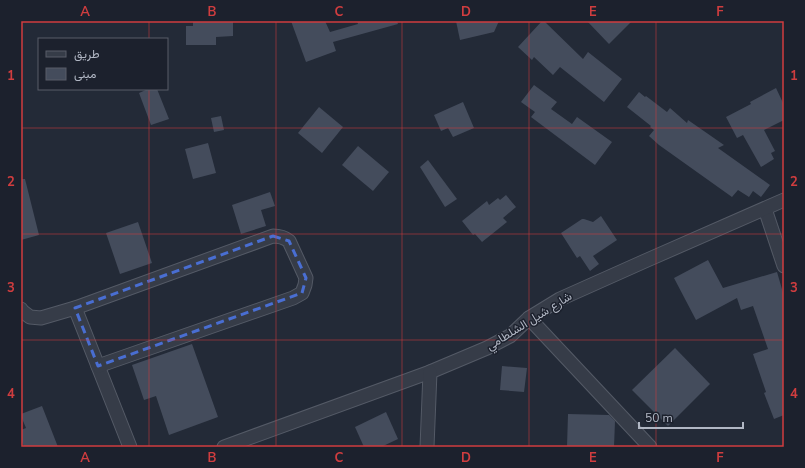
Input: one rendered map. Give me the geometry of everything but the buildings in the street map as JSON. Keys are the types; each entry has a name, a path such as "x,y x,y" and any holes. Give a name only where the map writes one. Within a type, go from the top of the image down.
{"street":[{"name":"شارع شيل الشلطامي","path":"224,447 430,372 488,348 510,336 529,318 560,299 784,200"},
{"path":"764,209 784,266"},
{"path":"21,309 30,317 41,318 76,308 273,236 278,236 289,241 306,278 302,293 293,298 98,366"},
{"path":"76,308 130,447"},
{"path":"529,318 650,447"},
{"path":"427,447 430,372"}],"highlighted area":[{"path":"273,236 289,241 306,278 302,293 98,366 75,308"}]}
